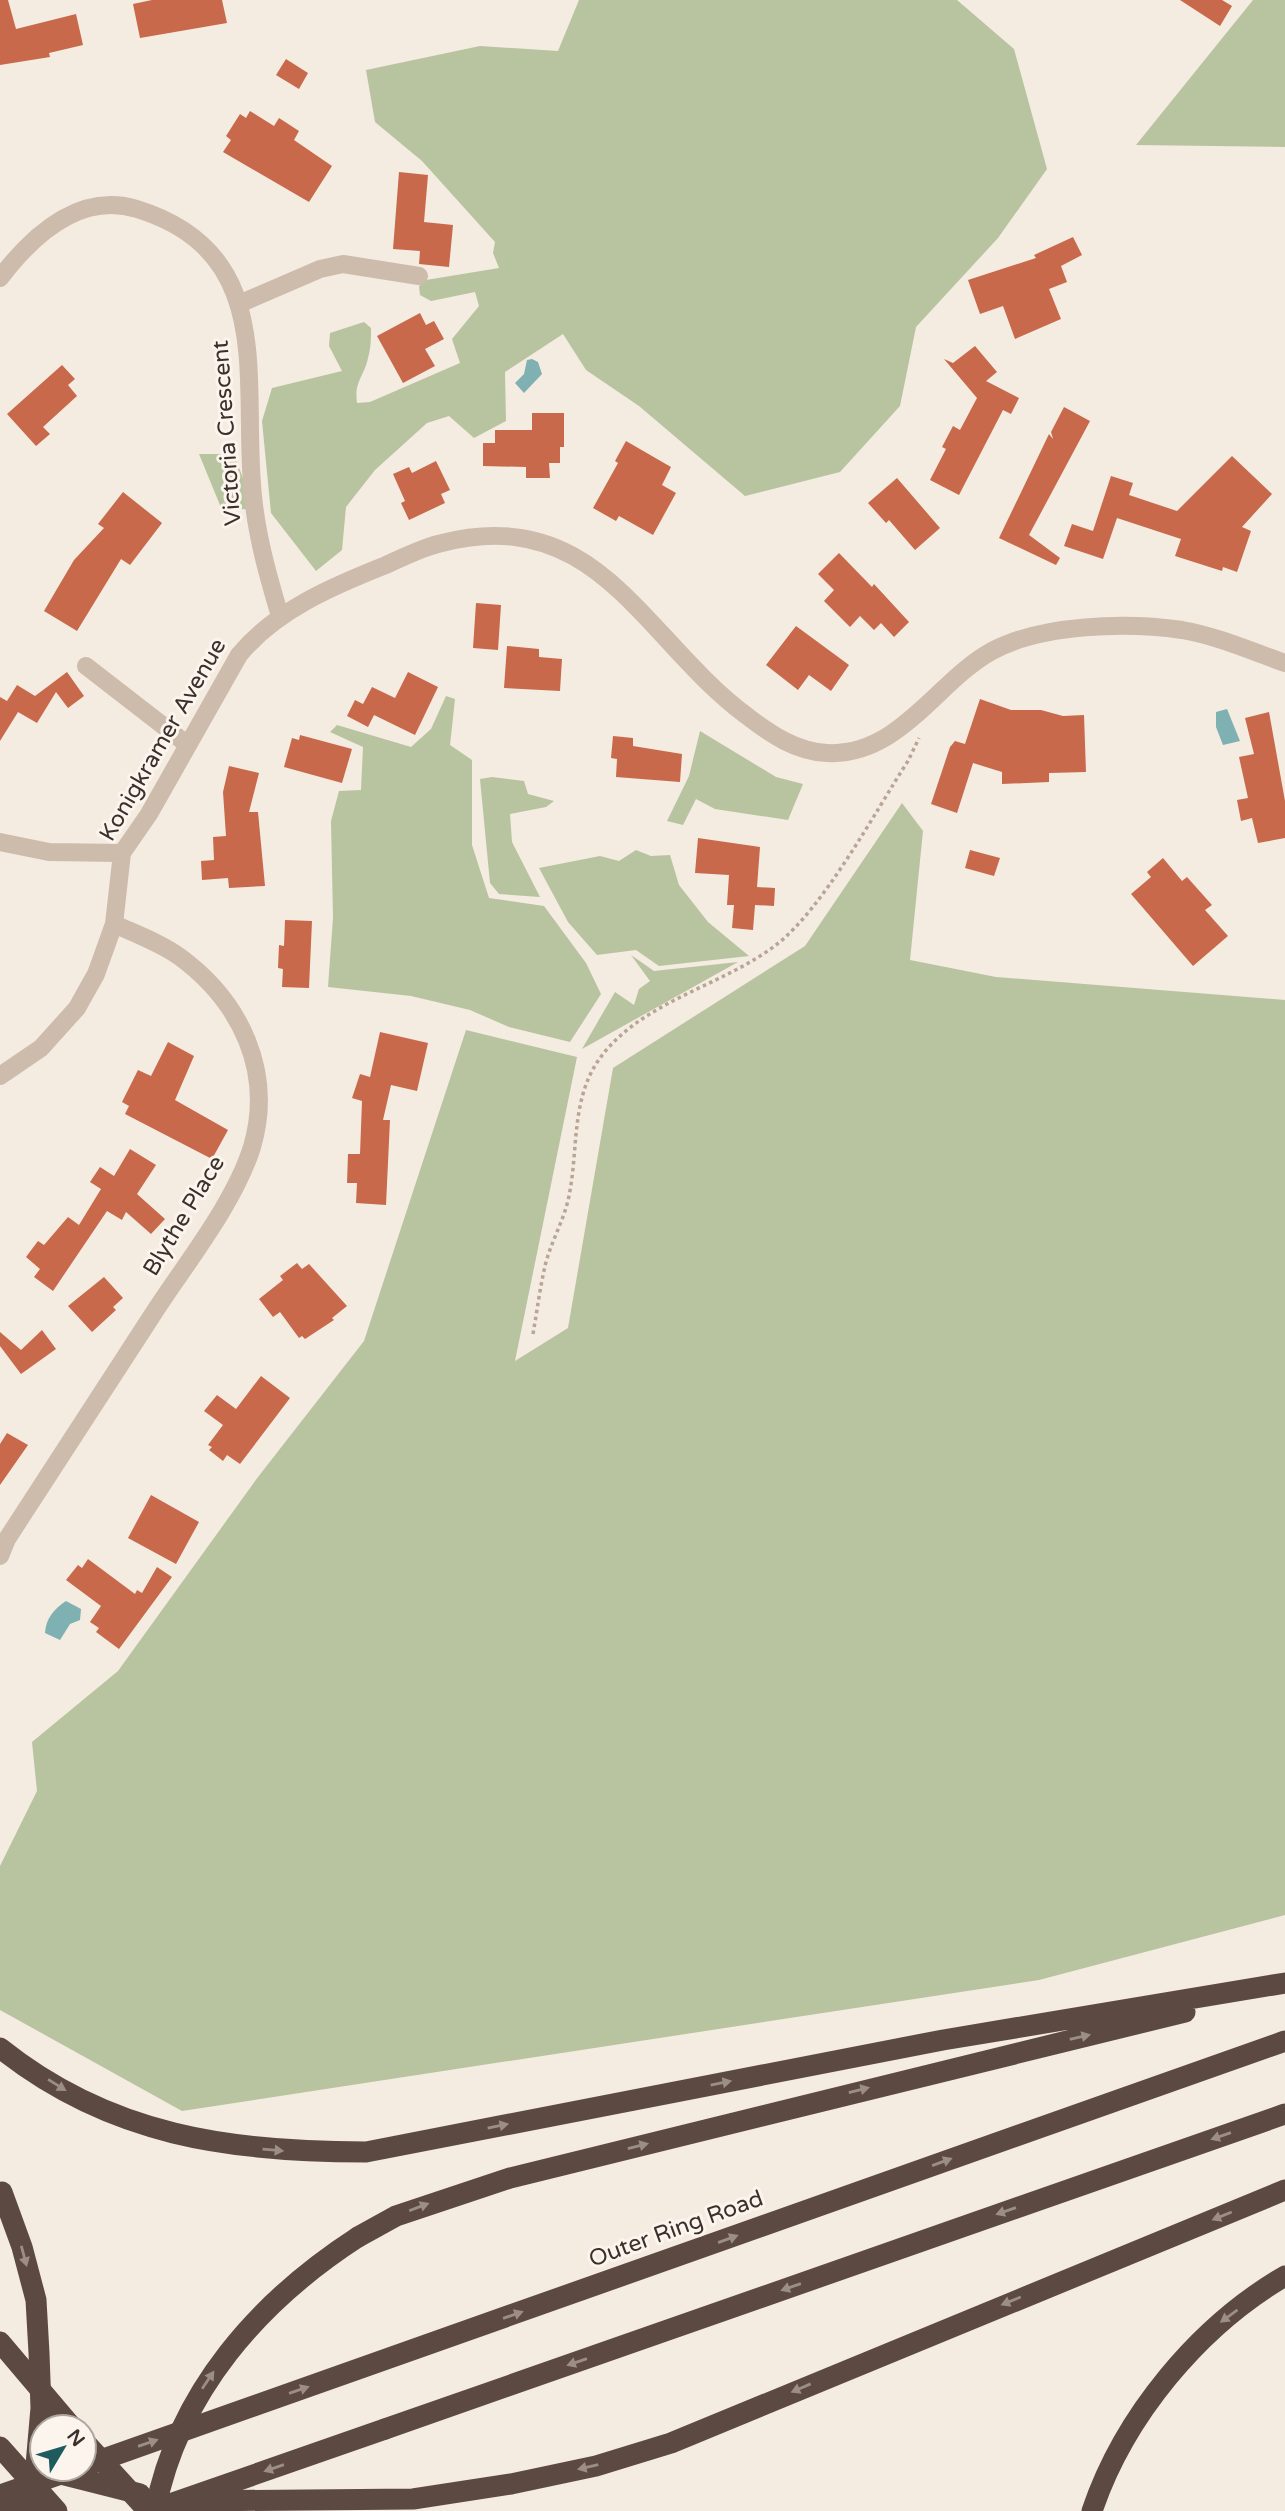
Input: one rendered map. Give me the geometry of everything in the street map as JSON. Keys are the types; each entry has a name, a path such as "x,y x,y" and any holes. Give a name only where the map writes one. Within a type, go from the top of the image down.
{"highway":[{"path":"0,2048 77,2097 131,2120 186,2138 295,2152 366,2152 943,2040 1285,1984"},
{"path":"155,2511 160,2486 176,2443 201,2391 230,2348 268,2306 312,2267 396,2216 510,2178 1285,1984"},
{"name":"Outer Ring Road","path":"98,2461 1285,2040"},
{"path":"98,2456 149,2511 1285,2113"},
{"path":"98,2483 172,2501 413,2499 511,2484 596,2466 671,2443 1285,2190"},
{"path":"1,2191 22,2247 36,2300 39,2353 41,2408 36,2465 19,2511"},
{"path":"1092,2511 1121,2445 1164,2384 1214,2327 1285,2276"},
{"path":"0,2342 60,2413"},
{"path":"0,2447 57,2511"},
{"path":"0,2455 28,2464"},
{"path":"0,2495 35,2483"},
{"path":"0,2506 42,2511"}],"street":[{"name":"Victoria Crescent","path":"0,278 35,237 57,221 102,205 130,206 170,221 203,242 223,266 239,304 248,353 253,496 263,558 280,616"},
{"path":"239,304 320,269 343,264 419,276"},
{"name":"Konigkramer Avenue","path":"0,1076 41,1048 77,1007 96,974 114,923 122,853 149,814 239,655 255,635 280,616 355,577 440,543 491,535 538,539 583,561 614,585 728,702 775,737 827,754 854,751 883,739 992,651 1068,629 1129,626 1182,630 1285,663"},
{"path":"86,666 188,745"},
{"path":"0,842 49,852 122,853"},
{"name":"Blythe Place","path":"0,1556 8,1539 219,1212 251,1149 260,1112 257,1064 246,1032 230,1006 207,979 178,956 114,923"}],"path":[{"path":"533,1334 545,1266 570,1192 578,1113 583,1091 603,1054 648,1015 738,970 777,944 796,927 819,898 902,771 925,726"}],"green space":[{"path":"579,0 957,0 1014,49 1047,169 998,238 916,327 900,406 840,472 745,496 639,406 586,370 563,334 505,372 506,421 474,438 449,416 427,423 375,470 346,507 342,550 316,571 271,513 262,421 272,388 342,371 329,346 330,333 364,322 371,328 371,343 357,389 357,403 370,402 460,363 452,339 479,306 475,292 431,301 420,295 419,286 426,280 499,268 493,253 495,242 422,161 375,122 366,70 480,46 558,51"},
{"path":"1253,0 1285,0 1285,147 1136,145"},
{"path":"199,454 234,454 245,484 247,509 222,510"},
{"path":"446,696 455,699 450,745 472,760 472,845 489,898 544,906 586,963 601,994 570,1042 509,1027 470,1010 411,996 328,987 333,918 331,821 339,791 361,790 363,747 330,732 337,725 411,747 431,729"},
{"path":"700,731 776,777 803,784 788,820 715,809 696,799 683,825 667,821 689,776"},
{"path":"492,777 524,781 528,794 554,801 546,807 510,814 512,842 540,897 499,894 490,883 480,779"},
{"path":"902,803 923,831 910,960 996,977 1285,1000 1285,1915 1039,1980 182,2111 0,2010 0,1866 37,1791 32,1742 118,1671 258,1477 364,1341 466,1030 577,1057 515,1361 568,1328 613,1068 805,946"},
{"path":"636,850 651,856 670,855 679,885 708,922 749,956 659,966 636,950 597,955 568,922 539,868 600,856 619,861"},
{"path":"631,955 654,971 738,962 582,1049 615,992 634,1005 639,989 650,981"}],"water":[{"path":"527,360 538,362 542,374 524,393 515,383 524,374"},
{"path":"1227,709 1240,741 1223,745 1216,727 1216,712"},
{"path":"66,1601 81,1609 80,1620 70,1624 60,1640 45,1633 51,1614"}],"building":[{"path":"0,0 8,0 16,29 76,14 83,45 49,53 50,57 0,65"},
{"path":"152,0 222,0 227,23 140,38 133,4"},
{"path":"1180,0 1222,0 1232,6 1220,26"},
{"path":"286,59 308,73 299,89 276,75"},
{"path":"250,111 274,126 279,118 299,131 294,140 332,166 309,202 223,152 231,140 226,136 240,114 246,118"},
{"path":"399,172 428,175 424,222 453,225 449,267 419,264 420,251 393,249"},
{"path":"1073,237 1082,255 1061,266 1067,282 1049,289 1061,319 1015,339 1003,306 980,314 968,280 1036,258 1034,255"},
{"path":"420,313 426,325 434,321 444,339 425,349 435,366 403,383 377,336"},
{"path":"975,346 997,372 986,381 1019,398 1011,414 1003,410 959,495 930,480 946,449 942,447 953,426 960,430 977,398 944,359 953,363"},
{"path":"62,365 75,379 68,385 77,396 43,427 50,434 36,446 7,414"},
{"path":"1064,407 1090,421 1029,535 1060,558 1056,565 999,538 1049,434 1053,439 1051,432"},
{"path":"532,413 564,413 564,447 560,447 560,463 549,463 550,478 526,478 526,467 483,466 483,443 495,443 495,430 532,430"},
{"path":"626,441 671,467 662,485 676,493 653,535 619,516 616,521 593,508 618,463 615,461"},
{"path":"1232,456 1272,494 1242,527 1251,531 1237,572 1223,567 1222,571 1175,556 1181,539 1117,518 1103,559 1064,546 1072,524 1093,531 1111,476 1133,483 1129,495 1177,511"},
{"path":"436,461 450,490 441,494 445,503 409,520 401,503 405,501 393,474 409,467 412,473"},
{"path":"897,478 940,528 915,550 889,520 886,523 868,503"},
{"path":"123,492 162,523 130,565 121,559 77,631 44,611 74,560 104,528 98,524"},
{"path":"839,553 872,587 874,584 909,622 894,637 881,623 874,630 860,616 850,627 824,601 834,590 818,574"},
{"path":"476,603 501,605 498,650 473,648"},
{"path":"796,626 849,665 831,691 809,675 798,690 766,665"},
{"path":"507,646 539,649 539,657 562,659 560,691 504,688"},
{"path":"67,672 84,696 68,708 56,692 37,723 18,712 0,741 0,697 7,701 17,685 35,696"},
{"path":"408,672 438,687 415,735 374,715 368,727 347,716 355,700 363,704 372,687 395,698"},
{"path":"980,699 1011,710 1041,710 1063,716 1084,715 1086,772 1049,773 1049,782 1002,784 1002,772 973,763 957,813 931,804 950,747 955,741 965,744"},
{"path":"1269,712 1285,801 1285,838 1258,843 1252,818 1241,821 1237,800 1248,798 1239,757 1254,754 1245,718"},
{"path":"300,735 352,749 342,783 284,767 292,738 299,740"},
{"path":"613,736 633,738 633,746 682,754 680,782 616,777 617,759 611,758"},
{"path":"229,766 259,773 249,812 258,812 265,886 229,888 228,878 202,880 201,861 214,860 213,837 226,836 223,792"},
{"path":"698,838 760,847 757,887 775,888 774,906 755,905 753,930 732,928 734,905 727,905 729,875 695,873"},
{"path":"970,850 1000,858 994,876 965,868"},
{"path":"1163,858 1182,881 1187,877 1212,905 1205,910 1228,936 1193,966 1131,894 1151,877 1147,872"},
{"path":"285,920 312,921 309,988 282,987 283,969 278,968 279,945 284,946"},
{"path":"380,1032 428,1043 417,1091 391,1085 383,1120 390,1120 386,1205 356,1203 357,1183 347,1183 348,1154 360,1154 362,1101 352,1098 360,1074 370,1077"},
{"path":"168,1042 194,1056 175,1100 228,1130 212,1159 125,1114 129,1106 122,1102 138,1070 151,1076"},
{"path":"130,1149 156,1165 137,1194 165,1219 151,1234 126,1212 122,1220 107,1211 53,1291 34,1277 40,1269 26,1257 38,1241 44,1245 68,1217 79,1225 101,1189 90,1182 100,1167 114,1176"},
{"path":"297,1263 302,1269 309,1264 347,1306 332,1318 334,1320 305,1339 302,1336 299,1338 280,1312 273,1317 259,1299 283,1280 280,1276"},
{"path":"104,1277 123,1298 113,1307 116,1310 92,1332 68,1306"},
{"path":"42,1330 56,1349 21,1374 0,1346 0,1332 21,1350"},
{"path":"261,1376 290,1398 240,1464 227,1455 223,1461 209,1450 212,1447 208,1445 223,1425 204,1411 217,1395 236,1409"},
{"path":"7,1433 28,1445 0,1485 0,1444"},
{"path":"151,1495 199,1522 176,1564 128,1538"},
{"path":"88,1559 135,1594 137,1590 142,1593 157,1567 172,1577 119,1649 96,1632 99,1628 90,1622 101,1606 66,1580 78,1565 82,1568"}]}
